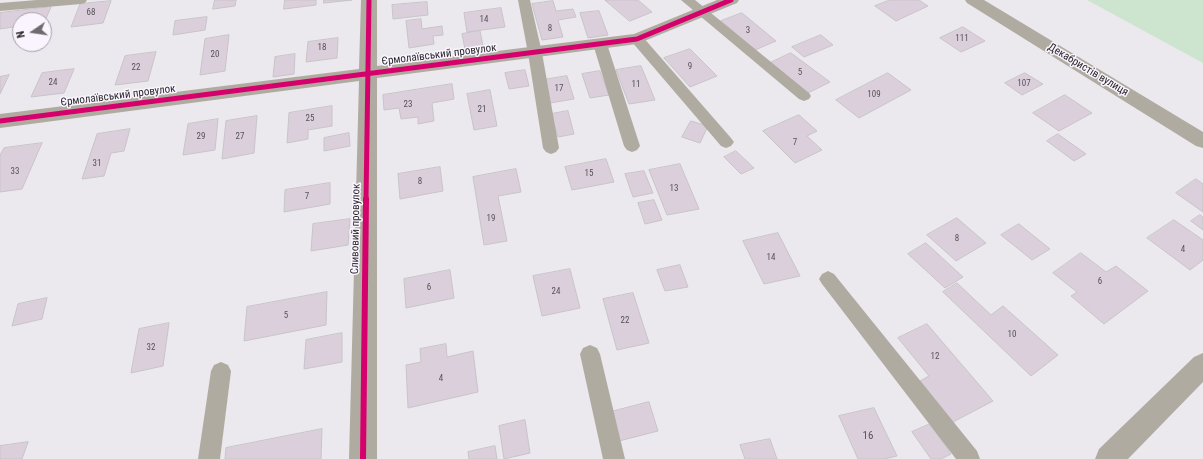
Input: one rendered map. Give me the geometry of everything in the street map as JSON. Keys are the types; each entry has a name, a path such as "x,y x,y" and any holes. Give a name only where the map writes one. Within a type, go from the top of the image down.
{"street":[{"name":"Сливовий провулок","path":"363,459 369,0"},
{"name":"Єрмолаївський провулок","path":"0,121 637,39 731,0"},
{"name":"Декабристів вулиця","path":"973,0 1203,140"},
{"path":"1109,459 1203,365"}],"lane":[{"path":"0,7 81,0"},
{"path":"524,0 535,53 551,148"},
{"path":"688,0 804,96"},
{"path":"637,39 726,142"},
{"path":"600,44 632,146"},
{"path":"828,279 969,459"},
{"path":"590,354 614,459"},
{"path":"210,459 221,371"}],"green space":[{"path":"1087,0 1203,0 1203,63"}],"building":[{"path":"215,0 236,0 235,6 213,9"},
{"path":"285,0 316,0 316,5 284,9"},
{"path":"324,0 352,0 324,3"},
{"path":"605,0 638,0 652,12 630,21"},
{"path":"890,0 919,0 928,6 896,21 875,6"},
{"path":"111,1 103,23 71,27 80,4"},
{"path":"553,1 556,11 573,9 576,17 558,20 563,37 542,40 532,4"},
{"path":"427,2 428,15 393,19 392,5"},
{"path":"51,7 49,12 12,12 12,27 0,29 0,13"},
{"path":"501,8 505,27 467,32 464,13"},
{"path":"599,11 608,35 588,38 580,13"},
{"path":"742,13 776,41 755,50 721,21"},
{"path":"207,17 205,30 173,35 175,21"},
{"path":"421,19 422,29 442,26 443,35 433,36 434,44 409,48 406,21"},
{"path":"963,27 985,41 961,52 940,38"},
{"path":"480,31 484,51 466,54 462,34"},
{"path":"229,35 225,71 200,75 205,39"},
{"path":"821,35 833,45 804,57 792,47"},
{"path":"338,38 337,58 306,62 308,42"},
{"path":"690,49 717,76 690,87 664,58"},
{"path":"156,52 148,81 115,85 125,56"},
{"path":"791,53 830,82 808,93 770,63"},
{"path":"295,54 294,74 273,77 275,57"},
{"path":"641,66 655,100 629,104 616,70"},
{"path":"74,69 64,93 31,97 42,73"},
{"path":"525,70 529,86 509,89 505,73"},
{"path":"600,71 609,95 590,98 582,74"},
{"path":"888,73 911,90 859,118 836,100"},
{"path":"1025,73 1043,84 1022,95 1005,83"},
{"path":"9,75 0,94 0,77"},
{"path":"567,76 574,99 550,103 543,80"},
{"path":"452,84 454,99 432,103 434,121 418,124 418,117 401,119 399,108 384,110 383,95"},
{"path":"490,90 497,126 474,130 467,94"},
{"path":"1065,95 1092,113 1059,131 1033,113"},
{"path":"332,106 332,126 308,130 308,139 287,143 289,113"},
{"path":"568,111 574,134 558,137 551,114"},
{"path":"799,115 817,131 807,136 822,150 795,163 763,131"},
{"path":"257,116 254,153 222,159 226,121"},
{"path":"218,119 215,150 183,155 188,124"},
{"path":"691,121 708,126 700,143 682,137"},
{"path":"130,129 124,151 111,153 104,176 82,179 97,134"},
{"path":"349,133 350,146 324,151 324,138"},
{"path":"1058,134 1086,154 1074,161 1047,141"},
{"path":"42,143 22,189 0,192 0,155 4,148"},
{"path":"736,151 754,168 741,174 724,157"},
{"path":"606,159 614,182 572,190 565,167"},
{"path":"680,164 699,209 667,215 649,170"},
{"path":"440,167 443,191 400,199 398,174"},
{"path":"516,169 521,192 498,196 507,241 484,245 473,177"},
{"path":"644,171 653,193 633,197 625,174"},
{"path":"1196,179 1203,184 1203,212 1176,193"},
{"path":"330,183 330,204 284,212 285,190"},
{"path":"654,200 662,220 645,224 638,203"},
{"path":"1200,215 1203,217 1203,230 1191,221"},
{"path":"957,218 986,243 956,261 927,235"},
{"path":"350,219 348,245 311,251 313,224"},
{"path":"1174,220 1203,240 1203,260 1190,270 1147,238"},
{"path":"1019,224 1050,249 1032,260 1001,235"},
{"path":"778,233 800,276 764,284 743,241"},
{"path":"926,243 963,277 945,288 908,254"},
{"path":"1081,253 1106,272 1116,266 1148,291 1104,324 1071,296 1077,292 1053,273"},
{"path":"680,265 688,287 665,291 657,270"},
{"path":"570,269 580,308 542,316 533,276"},
{"path":"450,270 454,298 406,308 404,279"},
{"path":"957,283 991,315 1003,306 1058,355 1031,376 943,292"},
{"path":"327,292 326,325 244,341 247,307"},
{"path":"633,293 649,343 617,350 603,299"},
{"path":"47,298 42,319 12,326 18,304"},
{"path":"169,323 163,366 131,373 139,329"},
{"path":"927,324 993,401 953,422 920,381 929,376 898,338"},
{"path":"342,333 342,362 304,369 306,340"},
{"path":"446,344 447,357 473,351 478,392 408,408 406,365 421,362 420,349"},
{"path":"649,402 658,431 619,441 611,412"},
{"path":"874,408 897,456 884,459 858,459 839,416"},
{"path":"525,420 530,453 504,459 499,426"},
{"path":"930,424 951,454 941,459 931,459 912,432"},
{"path":"322,429 321,459 225,459 226,448"},
{"path":"770,439 777,459 745,459 740,445"},
{"path":"28,442 22,459 0,459 0,446"},
{"path":"495,446 497,459 469,459 468,452"}],"cycle path":[{"path":"363,459 369,0"},
{"path":"0,121 637,39 731,0"}]}
